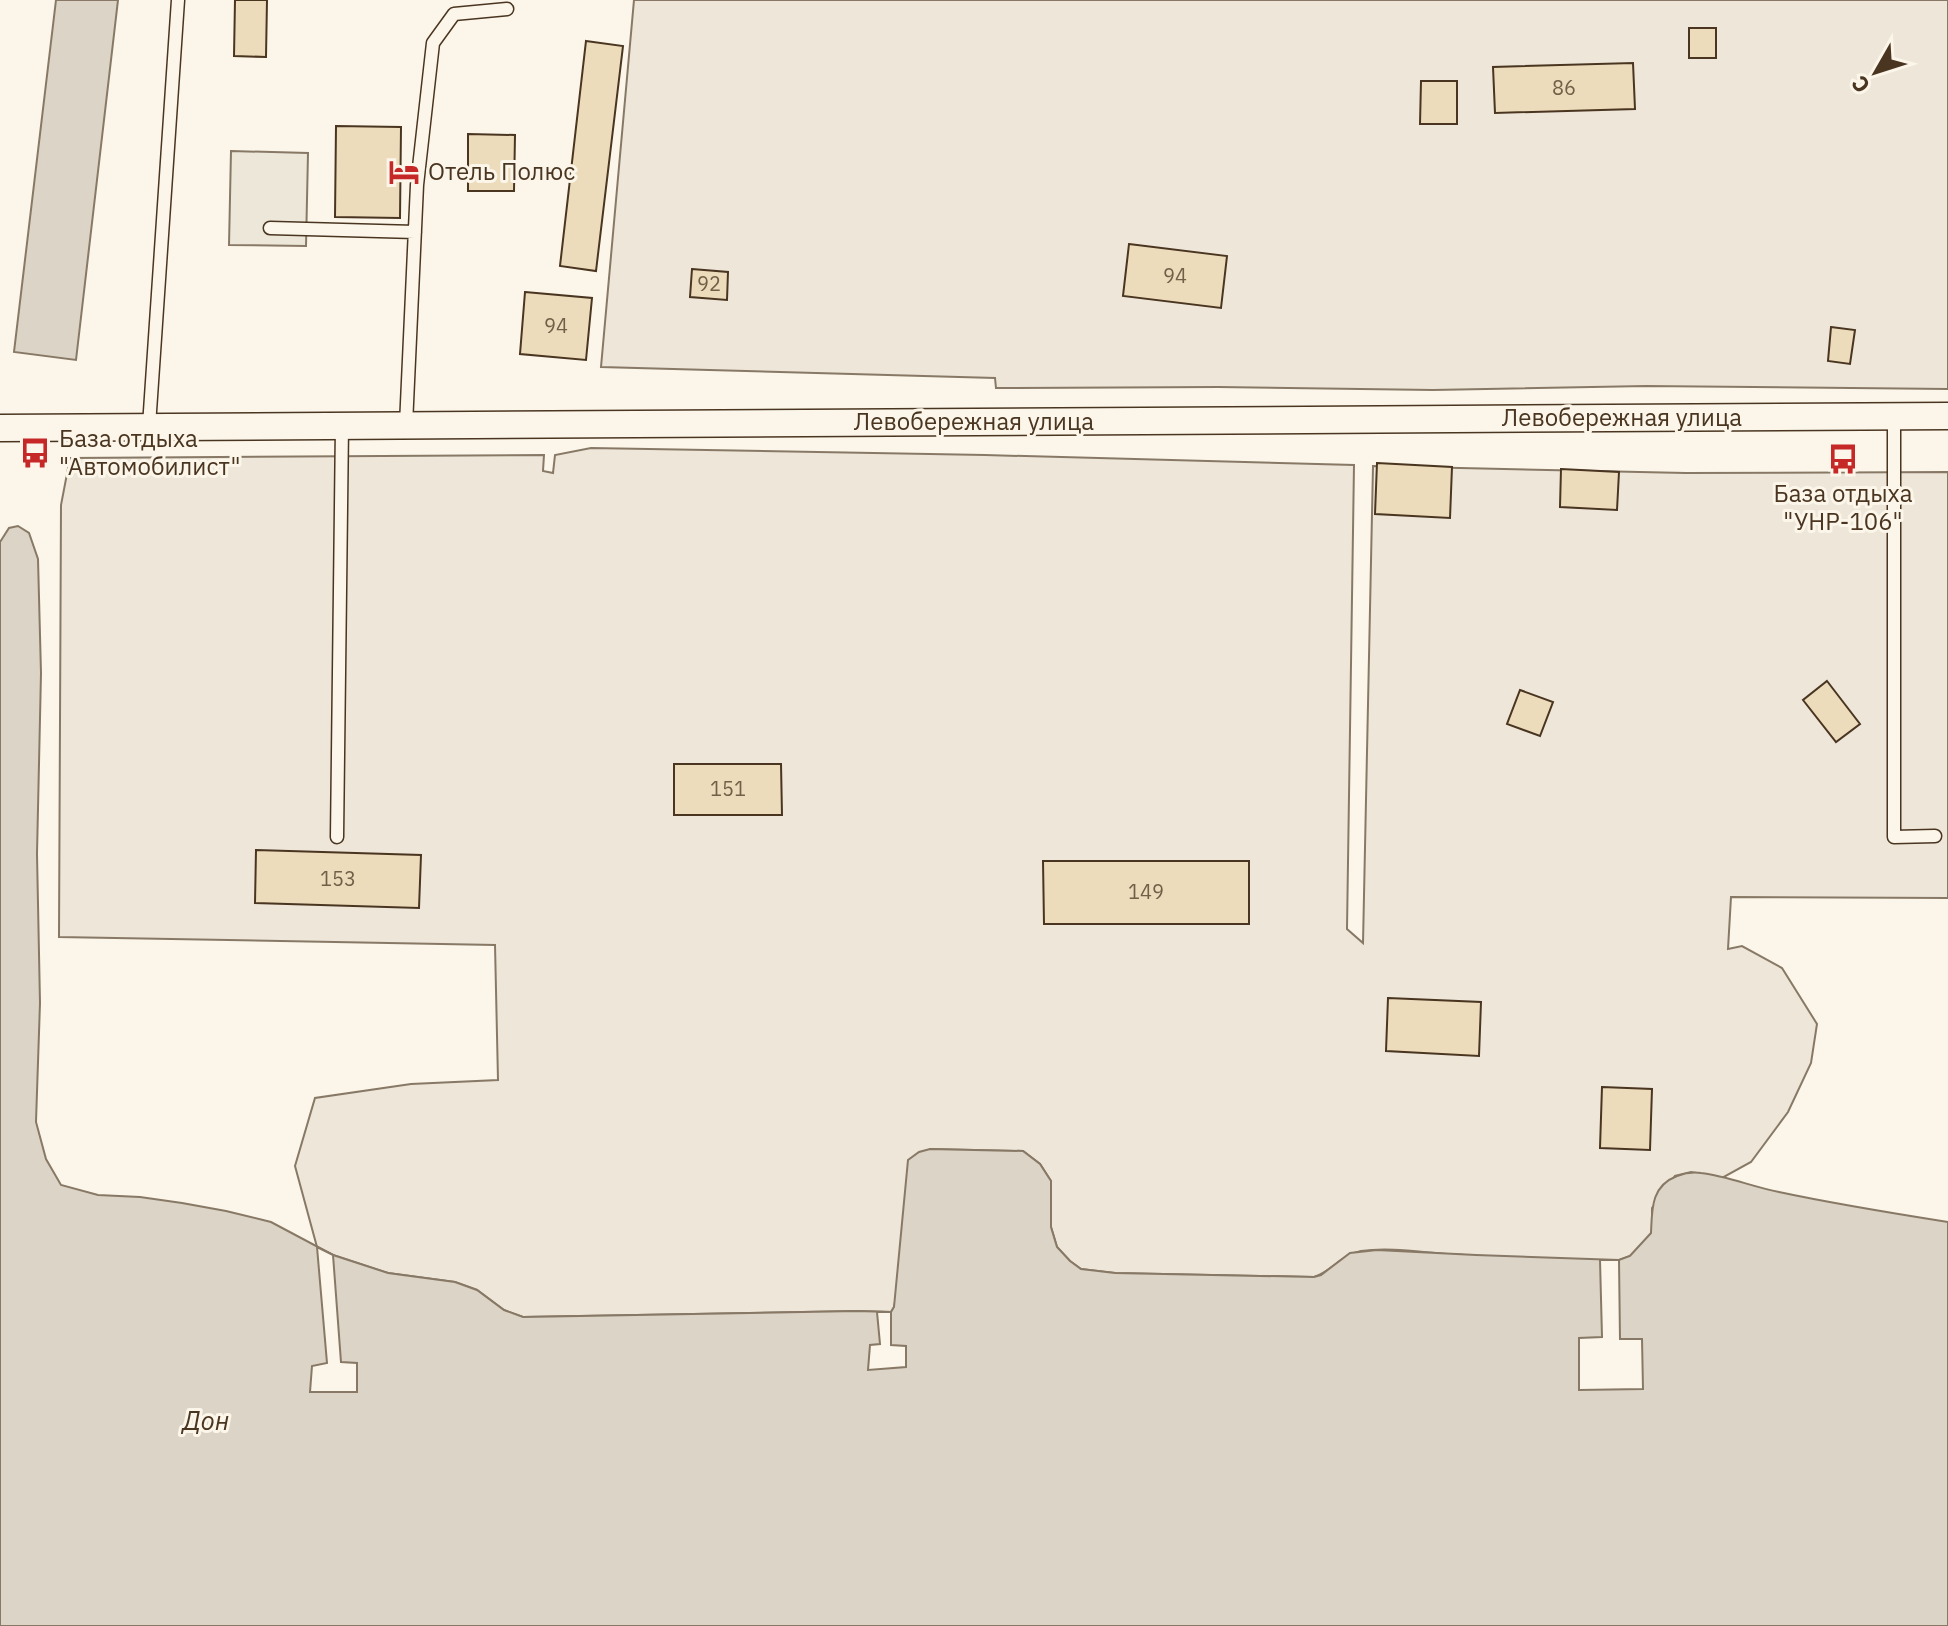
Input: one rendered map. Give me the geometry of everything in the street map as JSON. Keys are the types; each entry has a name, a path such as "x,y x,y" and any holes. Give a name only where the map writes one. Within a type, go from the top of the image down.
{"street":[{"name":"Левобережная улица","path":"0,428 1948,416"}],"lane":[{"path":"149,426 178,0"},
{"path":"406,425 417,185 433,43 454,14 507,9"},
{"path":"270,228 415,232"},
{"path":"1894,416 1894,837 1935,836"},
{"path":"337,837 342,425"}],"shaded area":[{"path":"634,0 1948,0 1948,389 1646,386 1433,390 996,388 995,378 601,367"},
{"path":"231,151 308,153 306,246 229,245"},
{"path":"591,448 1354,465 1347,929 1363,943 1373,466 1686,473 1948,472 1948,898 1731,897 1728,949 1742,946 1782,968 1817,1024 1811,1063 1788,1112 1751,1162 1722,1178 1691,1172 1675,1176 1652,1208 1652,1233 1630,1256 1619,1260 1382,1250 1354,1253 1314,1277 1115,1273 1081,1269 1057,1247 1051,1227 1051,1181 1040,1164 1023,1151 930,1149 891,1312 523,1317 504,1310 477,1290 455,1282 388,1273 333,1255 317,1247 295,1166 315,1098 411,1084 498,1080 495,945 59,937 61,505 70,458 544,455 543,471 553,473 555,455"}],"water":[{"path":"56,0 118,0 76,360 14,352"},
{"name":"Дон","path":"18,526 29,533 38,559 41,673 37,854 40,1003 36,1122 46,1159 61,1185 98,1195 182,1203 271,1222 333,1255 388,1273 455,1282 477,1290 504,1310 523,1317 891,1312 894,1307 908,1160 930,1149 1023,1151 1040,1164 1051,1181 1051,1227 1057,1247 1081,1269 1115,1273 1314,1277 1350,1253 1377,1250 1619,1260 1630,1256 1651,1233 1655,1199 1662,1186 1677,1176 1692,1173 1948,1222 1948,1626 0,1626 0,542 9,528"}],"pier":[{"path":"317,1247 333,1255 341,1362 357,1363 357,1392 310,1392 312,1366 327,1363"},
{"path":"1600,1260 1619,1260 1620,1339 1642,1339 1643,1389 1579,1390 1579,1338 1602,1337"},
{"path":"877,1312 891,1312 891,1345 906,1346 906,1367 868,1370 870,1345 880,1344"}],"building":[{"path":"235,0 267,0 266,57 234,56"},
{"path":"1689,28 1716,28 1716,58 1689,58"},
{"path":"586,41 623,46 596,271 560,266"},
{"path":"1633,63 1635,109 1495,113 1493,67"},
{"path":"1421,81 1457,81 1457,124 1420,124"},
{"path":"336,126 401,127 400,218 335,217"},
{"path":"468,134 515,135 514,191 468,191"},
{"path":"1129,244 1227,256 1221,308 1123,296"},
{"path":"692,269 728,272 727,300 690,297"},
{"path":"525,292 592,298 586,360 520,354"},
{"path":"1831,327 1855,330 1850,364 1828,361"},
{"path":"1377,463 1452,467 1450,518 1375,514"},
{"path":"1561,469 1619,472 1617,510 1560,507"},
{"path":"1827,681 1860,724 1836,742 1803,700"},
{"path":"1520,690 1553,702 1540,736 1507,724"},
{"path":"674,764 781,764 782,815 674,815"},
{"path":"256,850 421,855 419,908 255,903"},
{"path":"1043,861 1249,861 1249,924 1044,924"},
{"path":"1388,998 1481,1002 1479,1056 1386,1051"},
{"path":"1602,1087 1652,1089 1650,1150 1600,1148"}],"place":[{"name":"Отель Полюс","path":"404,172"},
{"name":"База отдыха \"Автомобилист\"","path":"35,453"},
{"name":"База отдыха \"УНР-106\"","path":"1843,459"}]}
